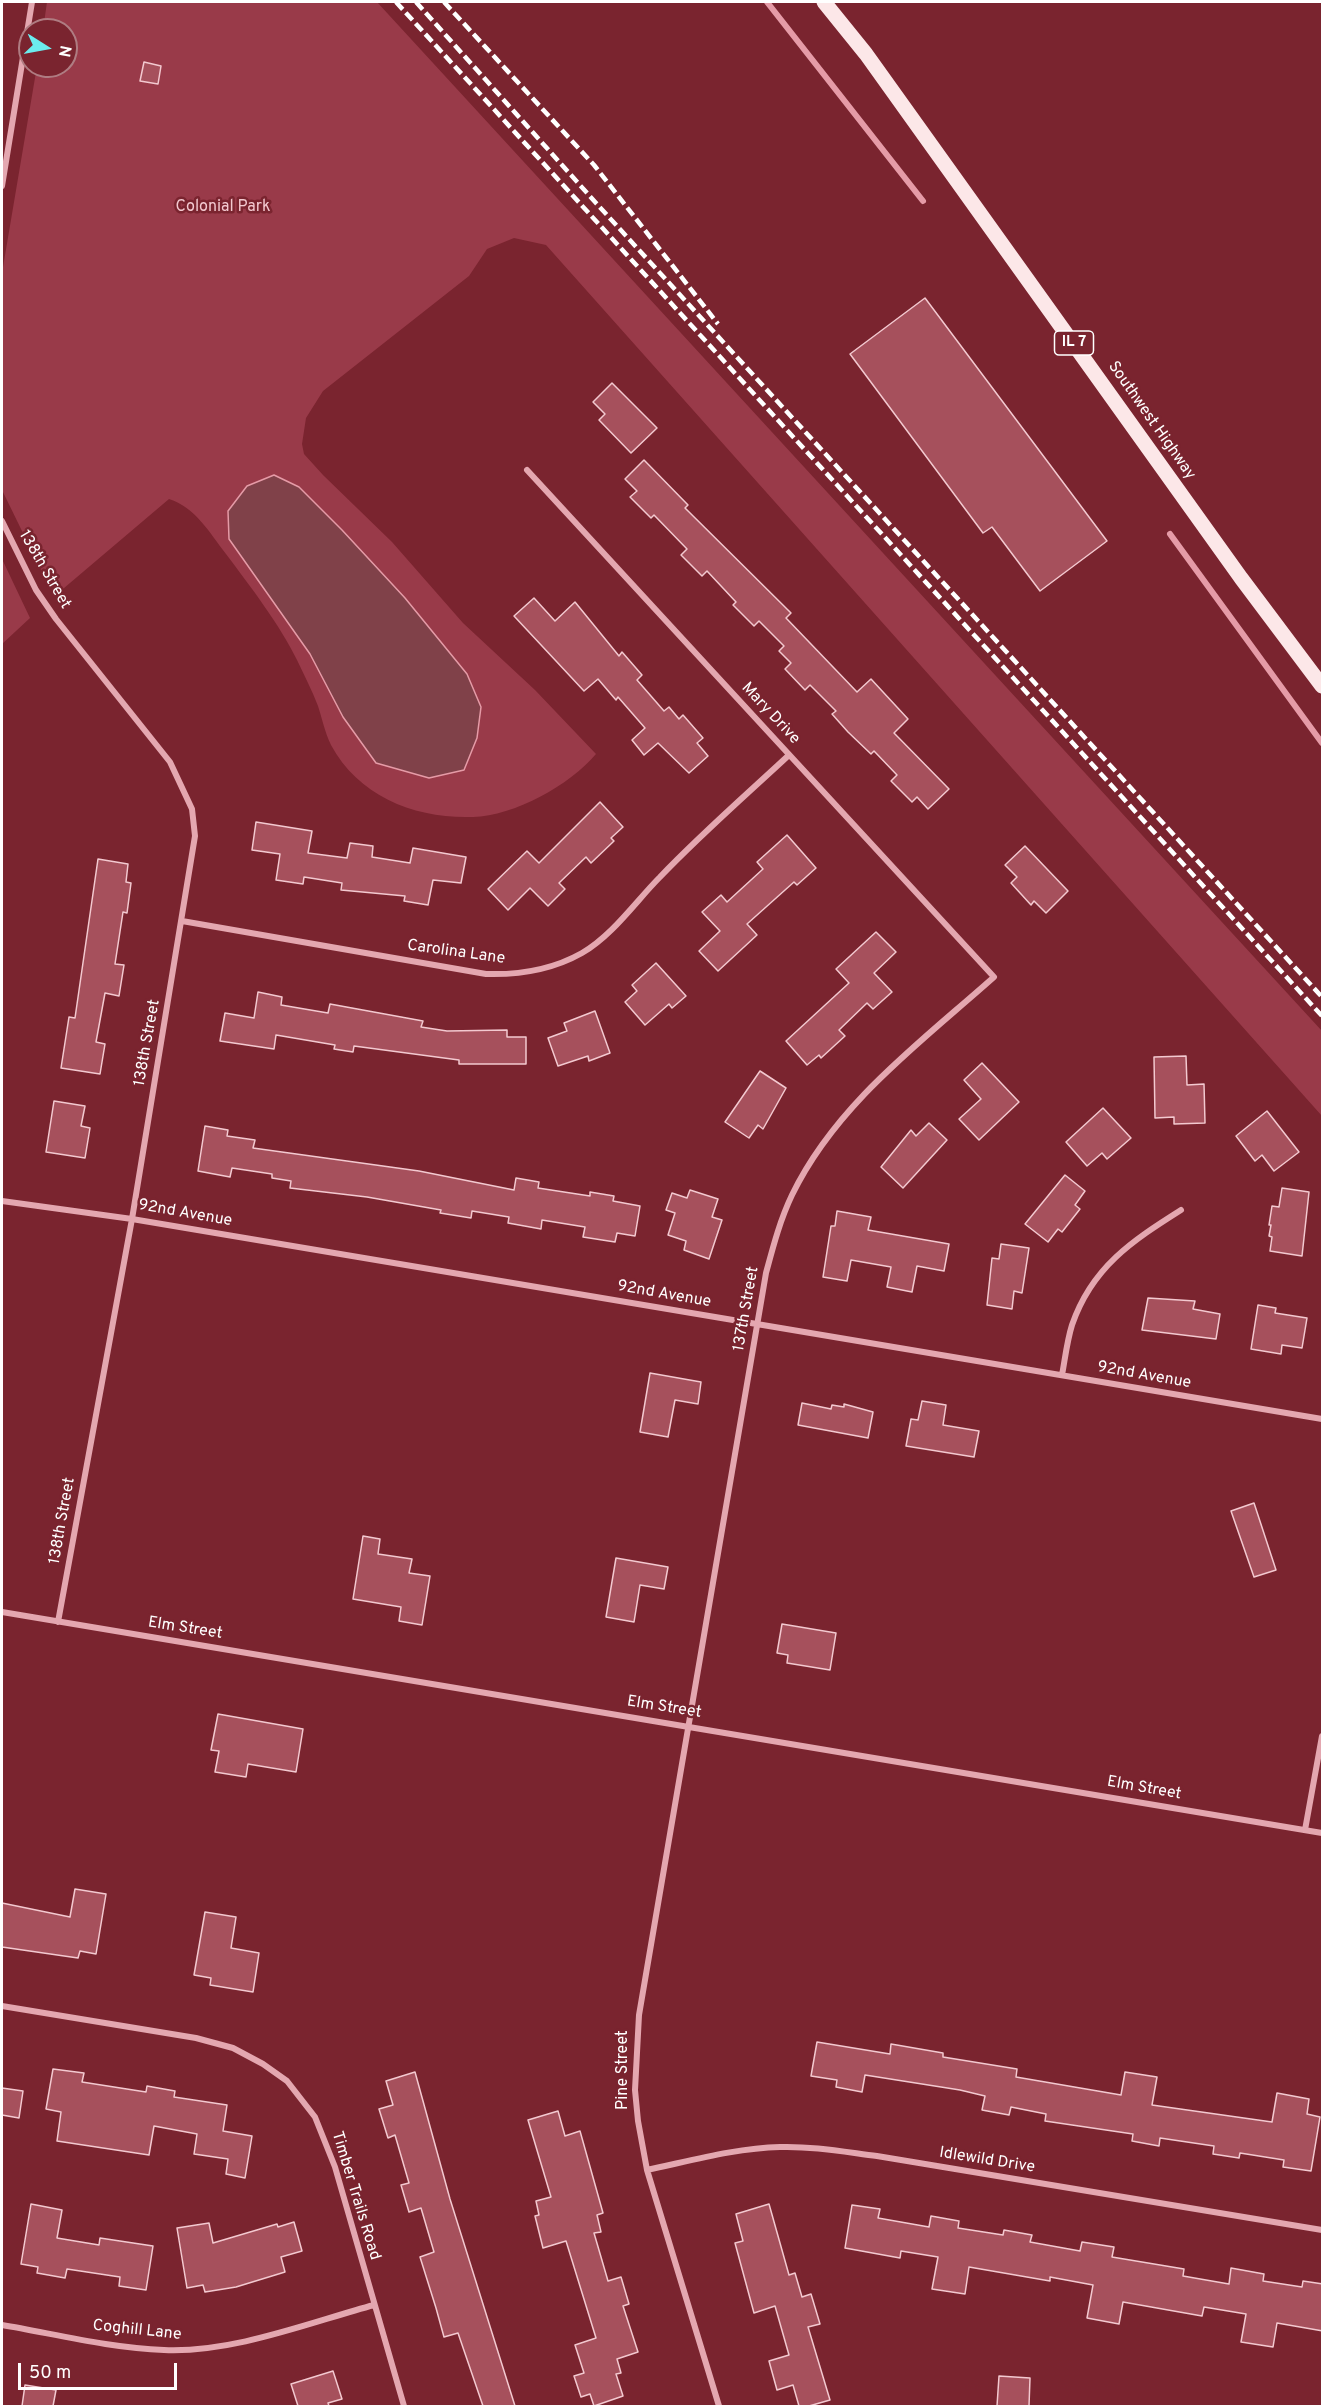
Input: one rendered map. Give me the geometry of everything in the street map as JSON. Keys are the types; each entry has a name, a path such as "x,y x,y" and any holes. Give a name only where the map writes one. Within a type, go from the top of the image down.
{"main road":[{"name":"Southwest Highway","path":"824,2 866,54 1240,578 1323,686"}],"street":[{"path":"2,185 32,2"},
{"name":"Mary Drive","path":"527,470 994,976"},
{"name":"138th Street","path":"2,521 36,590 170,762 183,786 192,810 195,836 132,1219 58,1622"},
{"name":"Carolina Lane","path":"182,921 486,974 528,972 551,966 583,952 602,938 662,875 789,755"},
{"name":"137th Street","path":"688,1726 766,1273 776,1234 792,1194 817,1154 864,1094 994,976"},
{"name":"92nd Avenue","path":"2,1201 132,1219 1323,1419"},
{"path":"1062,1375 1072,1326 1096,1278 1116,1254 1181,1210"},
{"name":"Elm Street","path":"2,1612 1323,1833"},
{"name":"Pine Street","path":"688,1726 639,2015 635,2090 647,2170 718,2406"},
{"path":"1305,1830 1323,1736"},
{"name":"Timber Trails Road","path":"2,2006 196,2038 233,2048 263,2064 287,2081 315,2117 324,2135 404,2406"},
{"name":"Idlewild Drive","path":"647,2170 747,2150 779,2147 817,2149 877,2156 1323,2230"},
{"name":"Coghill Lane","path":"2,2325 126,2346 185,2350 222,2347 374,2305"}],"green space":[{"name":"Colonial Park","path":"47,2 377,2 1322,1031 1322,1116 546,245 514,238 487,249 469,276 323,391 306,418 302,444 304,454 392,542 463,623 535,690 596,754 572,777 523,805 506,811 473,817 452,817 410,809 373,791 343,763 331,745 305,677 282,633 264,606 201,522 187,508 169,499 57,594 41,570 2,490 2,273 35,78 78,78 78,18 45,18"},
{"path":"2,559 30,618 2,644"}],"shaded area":[{"path":"274,475 299,487 342,530 405,598 467,674 481,707 477,738 464,770 429,778 376,763 343,717 310,654 229,539 228,511 247,486"}],"building":[{"path":"144,62 161,66 158,84 140,81"},
{"path":"925,298 1107,541 1040,591 992,527 983,533 850,354"},
{"path":"612,383 657,428 631,453 599,420 605,414 593,402"},
{"path":"644,460 688,505 685,508 791,613 786,618 857,692 871,679 908,719 894,733 949,789 928,809 917,797 912,802 891,781 897,775 874,751 871,754 848,732 832,714 836,711 810,685 805,690 785,669 791,663 779,651 784,646 759,621 754,626 733,605 736,602 707,571 702,576 681,555 687,549 654,515 651,518 630,497 637,491 625,479"},
{"path":"534,598 555,621 575,602 619,656 622,652 642,675 637,680 664,711 669,707 679,719 683,715 703,738 697,743 708,756 689,773 658,743 644,755 632,740 645,728 618,697 616,700 598,679 584,691 514,616"},
{"path":"600,802 623,827 611,838 614,841 591,863 586,857 559,883 565,889 548,906 530,888 508,910 488,889 527,851 539,863"},
{"path":"256,822 312,831 308,853 347,858 350,843 373,846 372,857 410,863 413,848 466,857 461,883 433,880 428,905 404,901 405,896 341,890 342,883 304,877 303,884 276,880 280,854 252,850"},
{"path":"787,835 816,868 797,885 794,882 747,924 757,935 718,971 699,951 720,931 702,912 721,895 727,902 763,869 757,862"},
{"path":"1025,846 1068,891 1046,913 1034,901 1031,905 1011,883 1017,877 1005,865"},
{"path":"98,859 128,864 126,882 131,883 127,913 123,912 115,964 124,965 119,996 105,993 96,1042 105,1044 100,1074 61,1068 69,1017 75,1018"},
{"path":"876,932 896,952 874,973 892,992 873,1009 867,1003 839,1030 845,1036 821,1058 819,1055 807,1065 786,1041 849,983 836,969"},
{"path":"656,963 686,996 672,1008 669,1004 645,1025 625,1002 637,991 632,985"},
{"path":"258,992 282,997 281,1005 328,1013 330,1004 423,1021 421,1027 447,1031 507,1030 507,1037 526,1037 526,1064 459,1064 459,1060 354,1046 353,1052 334,1049 335,1045 276,1035 274,1049 220,1041 225,1013 254,1018"},
{"path":"595,1011 610,1053 589,1061 588,1056 558,1066 548,1038 567,1031 564,1023"},
{"path":"1186,1056 1187,1085 1204,1084 1205,1123 1174,1124 1174,1117 1155,1118 1154,1057"},
{"path":"982,1063 1019,1102 979,1140 959,1119 981,1099 964,1080"},
{"path":"760,1071 786,1088 763,1129 758,1125 749,1138 725,1122"},
{"path":"54,1101 85,1106 81,1126 90,1128 85,1158 46,1152"},
{"path":"1103,1108 1131,1138 1107,1159 1102,1153 1087,1166 1066,1142"},
{"path":"1267,1111 1299,1152 1274,1171 1262,1155 1255,1161 1236,1136"},
{"path":"929,1123 947,1140 903,1188 881,1167 911,1130 916,1136"},
{"path":"205,1126 228,1130 227,1136 255,1140 253,1148 419,1171 514,1190 516,1178 539,1182 538,1188 590,1196 590,1192 614,1196 613,1201 640,1206 635,1236 617,1233 615,1242 583,1237 585,1227 542,1220 541,1229 508,1223 509,1217 472,1211 471,1218 440,1213 441,1210 367,1197 290,1188 291,1181 272,1178 272,1174 232,1168 230,1177 198,1171"},
{"path":"1065,1175 1085,1191 1075,1205 1080,1209 1062,1232 1058,1229 1048,1242 1025,1224"},
{"path":"1282,1188 1309,1192 1302,1256 1270,1251 1272,1237 1269,1236 1271,1225 1269,1225 1272,1206 1279,1207"},
{"path":"690,1190 718,1199 712,1217 722,1220 709,1259 684,1250 686,1241 668,1235 675,1213 666,1210 672,1193 687,1198"},
{"path":"837,1211 871,1217 868,1230 949,1244 944,1271 917,1266 912,1292 887,1287 891,1267 851,1260 847,1281 823,1277 831,1226 835,1226"},
{"path":"1001,1244 1029,1248 1022,1293 1014,1291 1012,1309 987,1305 992,1258 999,1259"},
{"path":"1148,1298 1195,1301 1193,1309 1220,1314 1216,1339 1142,1330"},
{"path":"1258,1305 1276,1308 1275,1313 1307,1318 1302,1348 1282,1345 1281,1354 1251,1349"},
{"path":"650,1373 701,1382 698,1404 675,1400 668,1437 640,1432"},
{"path":"922,1401 946,1405 943,1425 979,1431 974,1457 906,1446 911,1419 918,1420"},
{"path":"802,1403 831,1409 832,1405 844,1407 844,1404 873,1412 868,1438 798,1425"},
{"path":"1254,1503 1276,1570 1254,1577 1231,1511"},
{"path":"363,1536 380,1539 378,1554 412,1559 409,1573 430,1576 422,1625 399,1621 401,1607 353,1599"},
{"path":"616,1558 668,1567 664,1589 640,1585 634,1622 606,1617"},
{"path":"782,1624 836,1633 830,1670 787,1663 788,1655 777,1653"},
{"path":"218,1714 303,1729 296,1772 248,1764 246,1777 215,1772 219,1751 211,1750"},
{"path":"75,1889 106,1894 96,1954 80,1951 78,1958 2,1947 2,1903 70,1917"},
{"path":"205,1912 236,1917 231,1948 259,1953 253,1992 210,1985 211,1978 194,1975"},
{"path":"817,2042 890,2054 891,2044 943,2053 943,2057 1017,2069 1016,2077 1121,2095 1125,2072 1157,2077 1152,2105 1272,2122 1277,2093 1309,2099 1307,2114 1320,2117 1311,2171 1283,2167 1284,2160 1240,2153 1239,2158 1213,2154 1214,2146 1160,2138 1159,2146 1132,2141 1133,2134 1045,2121 1046,2114 1011,2107 1009,2115 982,2110 985,2096 960,2090 865,2075 862,2092 836,2087 837,2080 811,2076"},
{"path":"53,2069 84,2073 82,2082 146,2092 147,2086 175,2091 174,2097 227,2105 223,2131 252,2136 245,2178 226,2174 228,2159 194,2154 197,2134 154,2126 149,2155 57,2141 61,2112 46,2109"},
{"path":"415,2072 450,2199 515,2406 483,2406 458,2333 444,2337 420,2257 434,2252 421,2208 409,2212 401,2185 409,2183 395,2135 388,2138 379,2109 393,2105 386,2081"},
{"path":"2,2088 23,2091 19,2118 2,2115"},
{"path":"558,2111 565,2136 580,2131 603,2213 597,2215 601,2232 594,2233 608,2281 621,2277 629,2304 623,2306 638,2352 617,2359 621,2373 616,2374 623,2396 594,2406 590,2394 581,2397 574,2376 584,2373 575,2345 596,2338 566,2241 543,2248 535,2216 539,2215 536,2201 551,2197 528,2120"},
{"path":"31,2204 62,2210 57,2238 99,2245 100,2238 153,2246 146,2290 119,2286 120,2277 67,2269 65,2278 37,2273 38,2267 21,2264"},
{"path":"769,2204 789,2275 795,2273 802,2297 811,2294 820,2324 808,2327 830,2400 809,2406 799,2406 793,2385 777,2390 769,2361 789,2355 775,2306 754,2313 735,2243 743,2241 736,2214"},
{"path":"852,2205 880,2209 878,2218 929,2227 931,2216 959,2221 958,2228 1003,2235 1004,2230 1032,2235 1030,2242 1080,2251 1082,2242 1114,2247 1112,2257 1184,2269 1183,2276 1229,2284 1231,2268 1264,2274 1263,2281 1302,2287 1303,2281 1323,2284 1323,2331 1277,2323 1273,2347 1241,2342 1246,2314 1204,2307 1202,2316 1123,2302 1119,2324 1087,2318 1093,2285 1050,2277 1050,2281 969,2267 965,2294 932,2289 938,2257 901,2251 900,2258 845,2248"},
{"path":"294,2222 302,2251 281,2257 285,2272 236,2287 205,2292 203,2285 187,2288 177,2228 209,2223 213,2243 277,2224 278,2227"},
{"path":"333,2371 342,2399 328,2403 329,2406 298,2406 291,2384"},
{"path":"999,2376 1030,2378 1029,2406 997,2406"},
{"path":"25,2385 56,2390 53,2406 22,2406"}],"waterway":[{"path":"767,2 923,201"},
{"path":"1170,534 1322,743"}],"railway":[{"path":"396,2 1322,1016"},
{"path":"416,2 596,203 1322,997"},
{"path":"444,2 594,165 718,324"}]}
